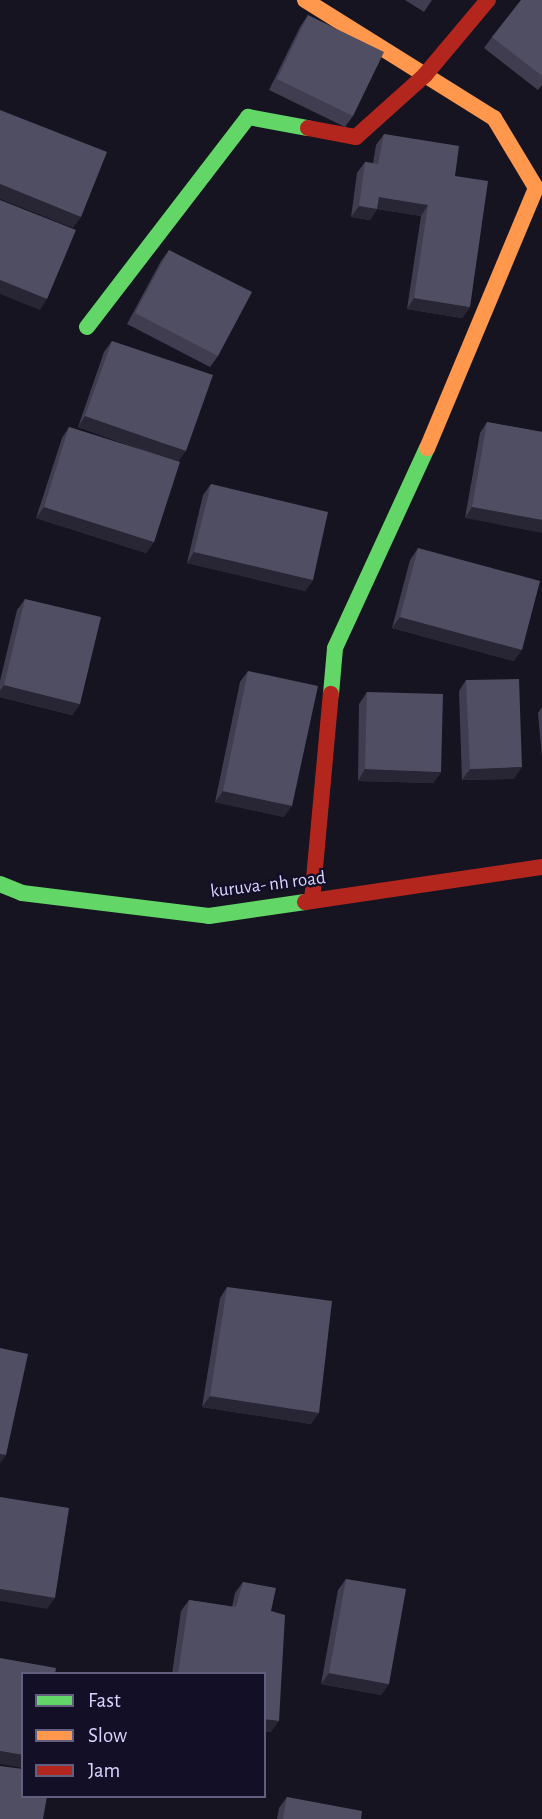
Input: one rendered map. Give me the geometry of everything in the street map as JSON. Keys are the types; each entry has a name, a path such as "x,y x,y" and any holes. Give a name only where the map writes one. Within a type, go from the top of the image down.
{"street":[{"path":"305,0 494,118 536,188 451,395 335,649 312,901"},
{"path":"87,327 248,117 356,136 425,75 488,0"},
{"name":"kuruva- nh road","path":"0,884 22,893 209,916 542,867"}],"building":[{"path":"521,0 542,0 542,76 492,37"},
{"path":"308,15 384,52 353,116 277,79"},
{"path":"0,110 107,152 81,217 0,184"},
{"path":"384,134 459,146 455,176 488,181 470,307 414,298 428,205 379,197 377,209 359,206 365,162 378,164"},
{"path":"0,200 76,230 47,299 0,280"},
{"path":"169,250 252,292 218,356 135,313"},
{"path":"112,341 213,375 186,451 85,416"},
{"path":"487,422 542,432 542,520 472,507"},
{"path":"69,427 180,462 154,542 44,507"},
{"path":"211,484 328,512 313,580 194,552"},
{"path":"418,548 540,581 522,650 400,617"},
{"path":"25,599 101,617 80,704 4,685"},
{"path":"248,671 318,686 292,806 223,791"},
{"path":"519,679 522,767 470,769 466,680"},
{"path":"367,692 443,694 441,772 365,769"},
{"path":"227,1287 332,1301 319,1413 210,1396"},
{"path":"0,1348 28,1354 6,1455 0,1454"},
{"path":"0,1497 69,1508 55,1598 0,1589"},
{"path":"346,1579 406,1589 389,1684 329,1673"},
{"path":"243,1582 276,1588 271,1611 285,1615 279,1721 266,1719 266,1672 178,1672 189,1600 236,1607"},
{"path":"0,1658 56,1668 55,1672 21,1672 21,1755 0,1751"},
{"path":"0,1766 21,1769 21,1798 47,1798 43,1819 0,1819"},
{"path":"287,1797 362,1811 361,1819 283,1819"}],"traffic: fast":[{"path":"87,327 248,117 308,128"},
{"path":"331,694 335,648 427,448"},
{"path":"0,884 22,893 209,916 305,902"}],"traffic: slow":[{"path":"305,0 494,118 536,188 427,448"}],"traffic: jam":[{"path":"308,128 356,137 425,75 488,0"},
{"path":"312,901 331,694"},
{"path":"305,902 542,867"}]}
